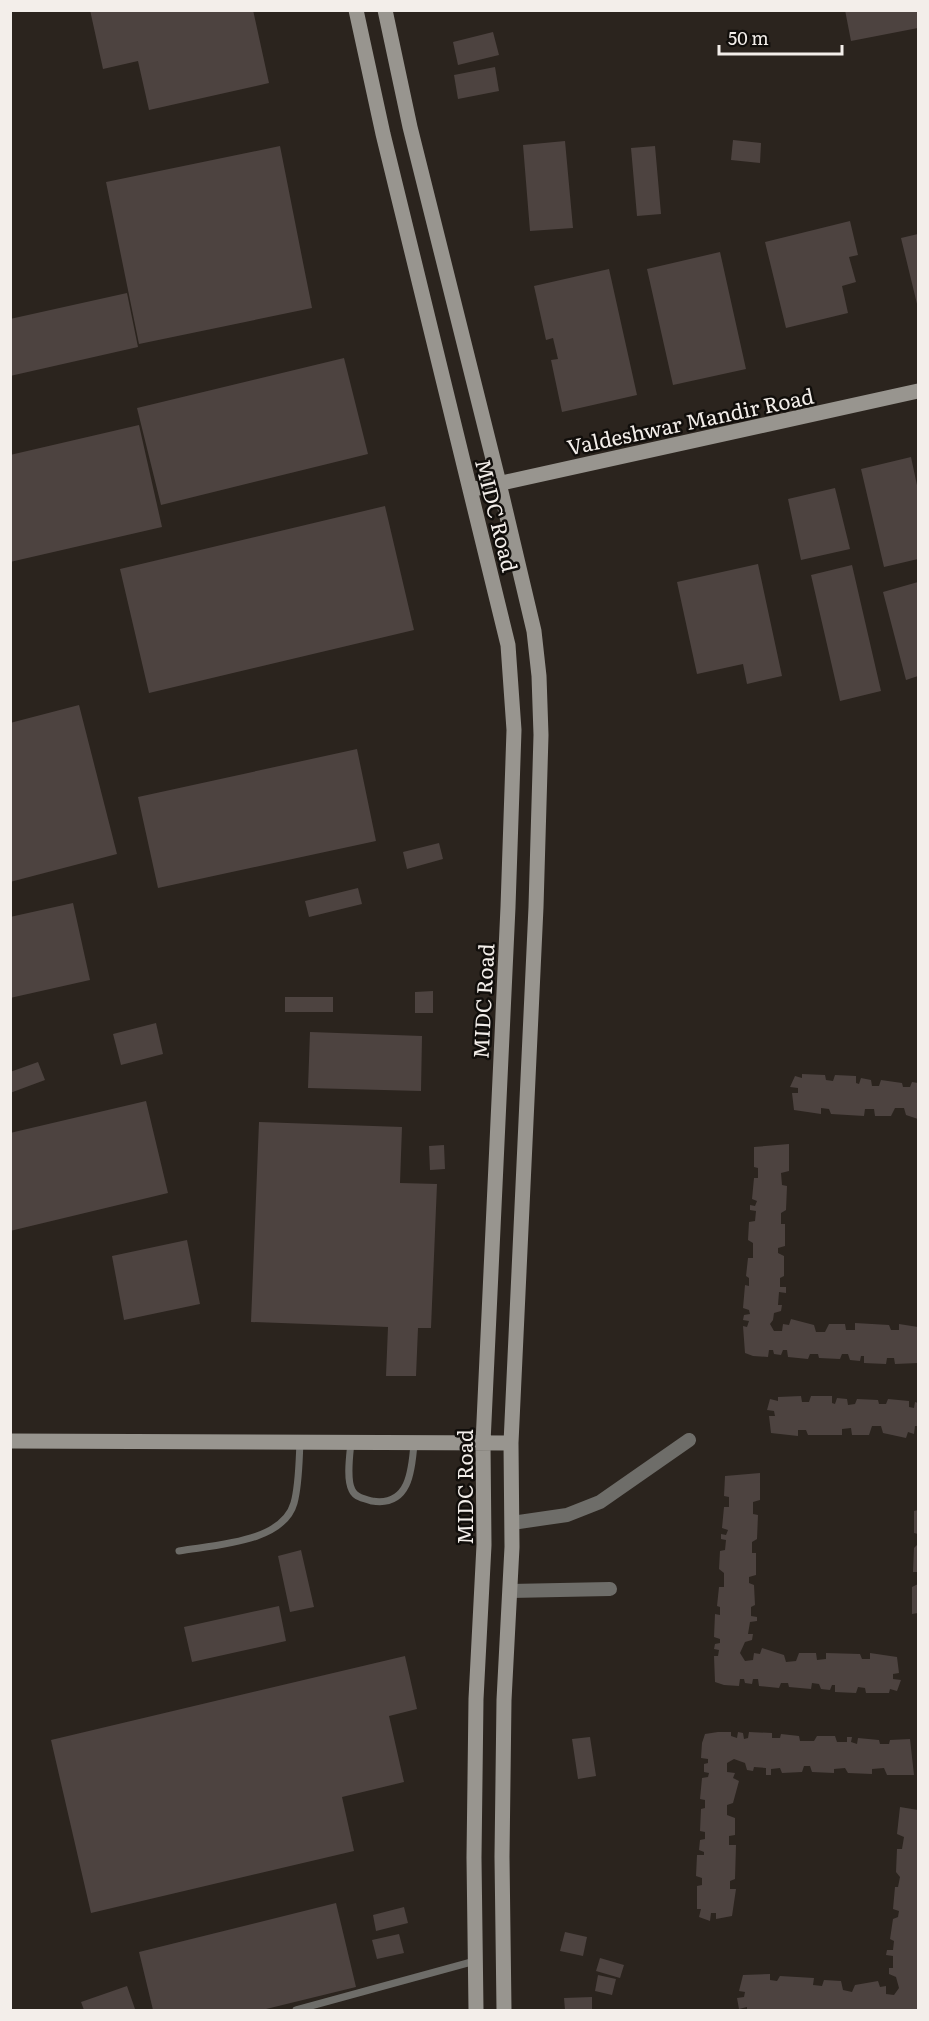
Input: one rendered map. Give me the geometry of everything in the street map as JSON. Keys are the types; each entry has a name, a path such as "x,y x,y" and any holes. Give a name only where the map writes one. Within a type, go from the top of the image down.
{"main road":[{"name":"MIDC Road","path":"356,10 386,145 508,645 513,730 508,907 483,1443 484,1545 476,1699 474,1857 476,2010"},
{"name":"MIDC Road","path":"385,10 410,127 500,483 534,631 539,676 541,735 536,918 511,1443 512,1523 504,1700 502,1846 504,2010"},
{"name":"Valdeshwar Mandir Road","path":"470,490 918,391"},
{"path":"10,1441 511,1443"}],"street":[{"path":"512,1523 567,1515 600,1502 689,1440"},
{"path":"510,1590 610,1589"}],"lane":[{"path":"179,1551 257,1538 283,1522 294,1504 300,1442"},
{"path":"351,1443 349,1469 351,1489 359,1497 374,1501 387,1501 398,1497 405,1489 413,1460 414,1443"},
{"path":"296,2010 475,1961"}],"building":[{"path":"90,10 253,10 269,83 149,110 138,61 103,69"},
{"path":"845,10 918,10 918,28 851,41"},
{"path":"493,32 499,55 458,65 453,42"},
{"path":"495,67 499,91 458,99 454,75"},
{"path":"733,140 761,143 760,163 731,160"},
{"path":"565,141 573,228 530,231 523,145"},
{"path":"280,146 312,308 139,344 106,182"},
{"path":"655,146 661,214 637,216 631,148"},
{"path":"850,221 858,255 849,257 856,282 842,286 848,313 786,328 765,242"},
{"path":"918,234 918,308 901,238"},
{"path":"720,252 746,369 673,385 647,269"},
{"path":"609,269 637,395 562,412 551,360 558,359 553,338 546,340 534,286"},
{"path":"127,293 138,347 10,376 10,319"},
{"path":"344,358 368,454 161,505 137,408"},
{"path":"139,425 162,527 10,562 10,455"},
{"path":"911,457 918,490 918,559 884,567 861,469"},
{"path":"835,488 850,549 801,560 788,499"},
{"path":"385,506 414,630 149,693 120,569"},
{"path":"758,564 782,676 747,684 743,664 697,674 677,582"},
{"path":"852,565 881,691 840,701 811,575"},
{"path":"918,582 918,676 906,680 883,592"},
{"path":"79,705 117,854 10,882 10,723"},
{"path":"357,749 376,841 158,888 138,797"},
{"path":"439,843 443,859 407,869 403,852"},
{"path":"358,888 362,904 309,917 305,901"},
{"path":"73,903 90,980 10,998 10,917"},
{"path":"433,991 433,1013 415,1013 415,992"},
{"path":"285,997 333,997 333,1012 285,1012"},
{"path":"156,1023 163,1054 121,1065 113,1034"},
{"path":"310,1032 422,1036 421,1091 308,1088"},
{"path":"38,1062 45,1080 10,1093 10,1072"},
{"path":"802,1074 825,1075 826,1080 833,1081 835,1075 856,1076 856,1083 859,1084 861,1078 871,1080 872,1086 879,1086 881,1080 902,1083 903,1087 910,1087 912,1082 918,1083 918,1119 906,1115 904,1108 895,1108 891,1116 875,1116 874,1109 865,1109 864,1116 831,1114 829,1109 821,1108 821,1114 794,1110 792,1093 798,1093 798,1088 790,1087 795,1076 802,1078"},
{"path":"146,1101 168,1193 10,1231 10,1133"},
{"path":"259,1122 402,1127 400,1183 437,1184 431,1328 418,1328 416,1376 386,1376 388,1327 251,1322"},
{"path":"789,1144 789,1171 781,1173 782,1185 787,1186 786,1210 781,1213 781,1224 785,1224 785,1246 778,1248 778,1253 784,1256 784,1276 780,1278 780,1287 786,1287 786,1293 779,1292 778,1305 782,1305 781,1311 774,1313 770,1324 774,1331 782,1331 783,1324 789,1325 791,1319 814,1325 816,1332 825,1332 829,1324 845,1324 846,1330 855,1330 855,1323 889,1325 891,1330 899,1330 899,1324 918,1327 918,1363 895,1364 894,1358 887,1358 886,1364 864,1363 864,1356 861,1356 860,1361 850,1360 848,1354 842,1354 840,1359 819,1358 818,1354 810,1354 808,1359 788,1357 787,1350 783,1350 781,1355 769,1350 768,1357 745,1353 743,1326 747,1327 749,1321 743,1320 744,1315 750,1314 749,1310 743,1308 745,1285 749,1286 749,1278 746,1276 748,1258 753,1258 753,1243 748,1240 749,1222 755,1221 756,1211 750,1210 750,1205 755,1206 757,1201 752,1199 754,1178 758,1178 758,1168 754,1167 754,1147"},
{"path":"444,1145 445,1169 430,1170 429,1146"},
{"path":"187,1240 200,1304 124,1320 112,1256"},
{"path":"801,1396 802,1402 809,1402 811,1396 832,1396 832,1403 835,1404 837,1398 847,1399 848,1405 855,1404 857,1399 878,1400 879,1404 886,1404 888,1399 909,1401 909,1407 914,1408 915,1402 918,1403 918,1426 915,1426 914,1434 908,1432 906,1438 883,1433 881,1426 872,1426 869,1435 852,1435 851,1428 842,1429 842,1435 808,1435 806,1430 798,1430 798,1436 771,1433 769,1416 775,1416 774,1411 767,1410 770,1399 778,1401 778,1397"},
{"path":"760,1473 760,1500 753,1502 753,1514 758,1515 757,1539 752,1542 752,1553 756,1553 756,1575 749,1577 749,1583 754,1585 755,1605 751,1607 751,1616 757,1617 757,1621 750,1622 748,1634 753,1634 752,1640 745,1642 740,1653 745,1661 753,1660 754,1653 760,1654 762,1648 784,1655 786,1662 796,1661 799,1653 816,1653 817,1660 826,1659 826,1653 860,1654 862,1659 870,1659 870,1653 897,1657 899,1673 893,1674 893,1679 901,1680 897,1691 890,1689 889,1693 866,1693 865,1688 858,1687 856,1693 835,1692 835,1685 832,1685 830,1690 821,1689 819,1684 812,1683 811,1689 789,1687 788,1683 781,1683 779,1688 759,1686 758,1679 753,1679 752,1684 740,1679 739,1686 715,1682 714,1656 718,1656 719,1650 714,1649 715,1644 720,1643 720,1639 714,1637 715,1614 720,1615 720,1607 717,1606 719,1587 724,1587 724,1573 719,1569 720,1551 725,1550 726,1540 721,1539 721,1534 726,1535 728,1530 722,1528 724,1507 729,1507 729,1497 724,1496 725,1476"},
{"path":"918,1510 918,1534 914,1533 914,1511"},
{"path":"918,1544 918,1572 913,1572 914,1548"},
{"path":"301,1550 314,1607 290,1612 278,1556"},
{"path":"918,1584 918,1613 912,1614 912,1587"},
{"path":"279,1606 286,1641 192,1662 184,1627"},
{"path":"405,1656 417,1709 389,1716 404,1782 342,1797 354,1851 91,1913 51,1740"},
{"path":"731,1732 731,1736 737,1738 738,1732 743,1733 744,1739 748,1738 749,1732 772,1733 772,1738 780,1738 781,1734 799,1736 800,1741 814,1741 817,1736 835,1736 837,1742 847,1742 847,1737 852,1737 851,1742 857,1744 858,1738 879,1740 880,1744 889,1744 890,1740 910,1739 914,1775 887,1775 884,1768 872,1769 872,1774 848,1773 845,1768 834,1769 834,1773 812,1772 810,1766 804,1766 802,1772 782,1773 780,1768 771,1769 771,1775 766,1775 766,1768 754,1767 753,1771 747,1770 745,1763 734,1759 727,1763 727,1772 735,1773 733,1778 739,1781 733,1803 727,1805 727,1815 735,1818 735,1835 729,1836 729,1845 736,1845 735,1879 730,1881 730,1889 736,1889 732,1916 716,1919 716,1913 711,1913 710,1921 699,1917 701,1909 697,1909 697,1886 702,1885 702,1878 696,1876 697,1855 704,1855 704,1852 699,1850 700,1840 705,1839 705,1832 700,1831 701,1809 705,1808 705,1800 700,1799 702,1778 708,1777 709,1773 704,1772 704,1764 708,1763 708,1759 701,1758 702,1743 705,1734"},
{"path":"590,1737 596,1776 578,1779 572,1739"},
{"path":"900,1807 918,1810 918,2010 747,2010 747,2007 739,2009 737,1998 744,1997 745,1992 739,1991 743,1975 770,1974 770,1980 777,1981 780,1976 814,1978 813,1985 822,1986 824,1980 841,1981 843,1990 852,1992 855,1985 878,1981 880,1987 886,1986 886,1994 894,1995 899,1988 896,1977 889,1974 889,1968 893,1968 893,1956 886,1955 887,1950 893,1950 894,1941 890,1939 893,1919 898,1917 899,1911 893,1909 895,1887 898,1887 900,1877 896,1872 897,1849 902,1849 904,1837 897,1834"},
{"path":"336,1903 356,1987 262,2010 153,2010 139,1952"},
{"path":"404,1907 408,1923 376,1931 373,1915"},
{"path":"565,1932 587,1937 583,1956 560,1951"},
{"path":"399,1934 404,1953 377,1959 372,1940"},
{"path":"600,1958 624,1965 620,1978 596,1971"},
{"path":"598,1975 616,1979 612,1995 595,1991"},
{"path":"127,1986 135,2009 84,2010 81,2002"},
{"path":"592,1997 592,2010 565,2010 564,1998"}]}
